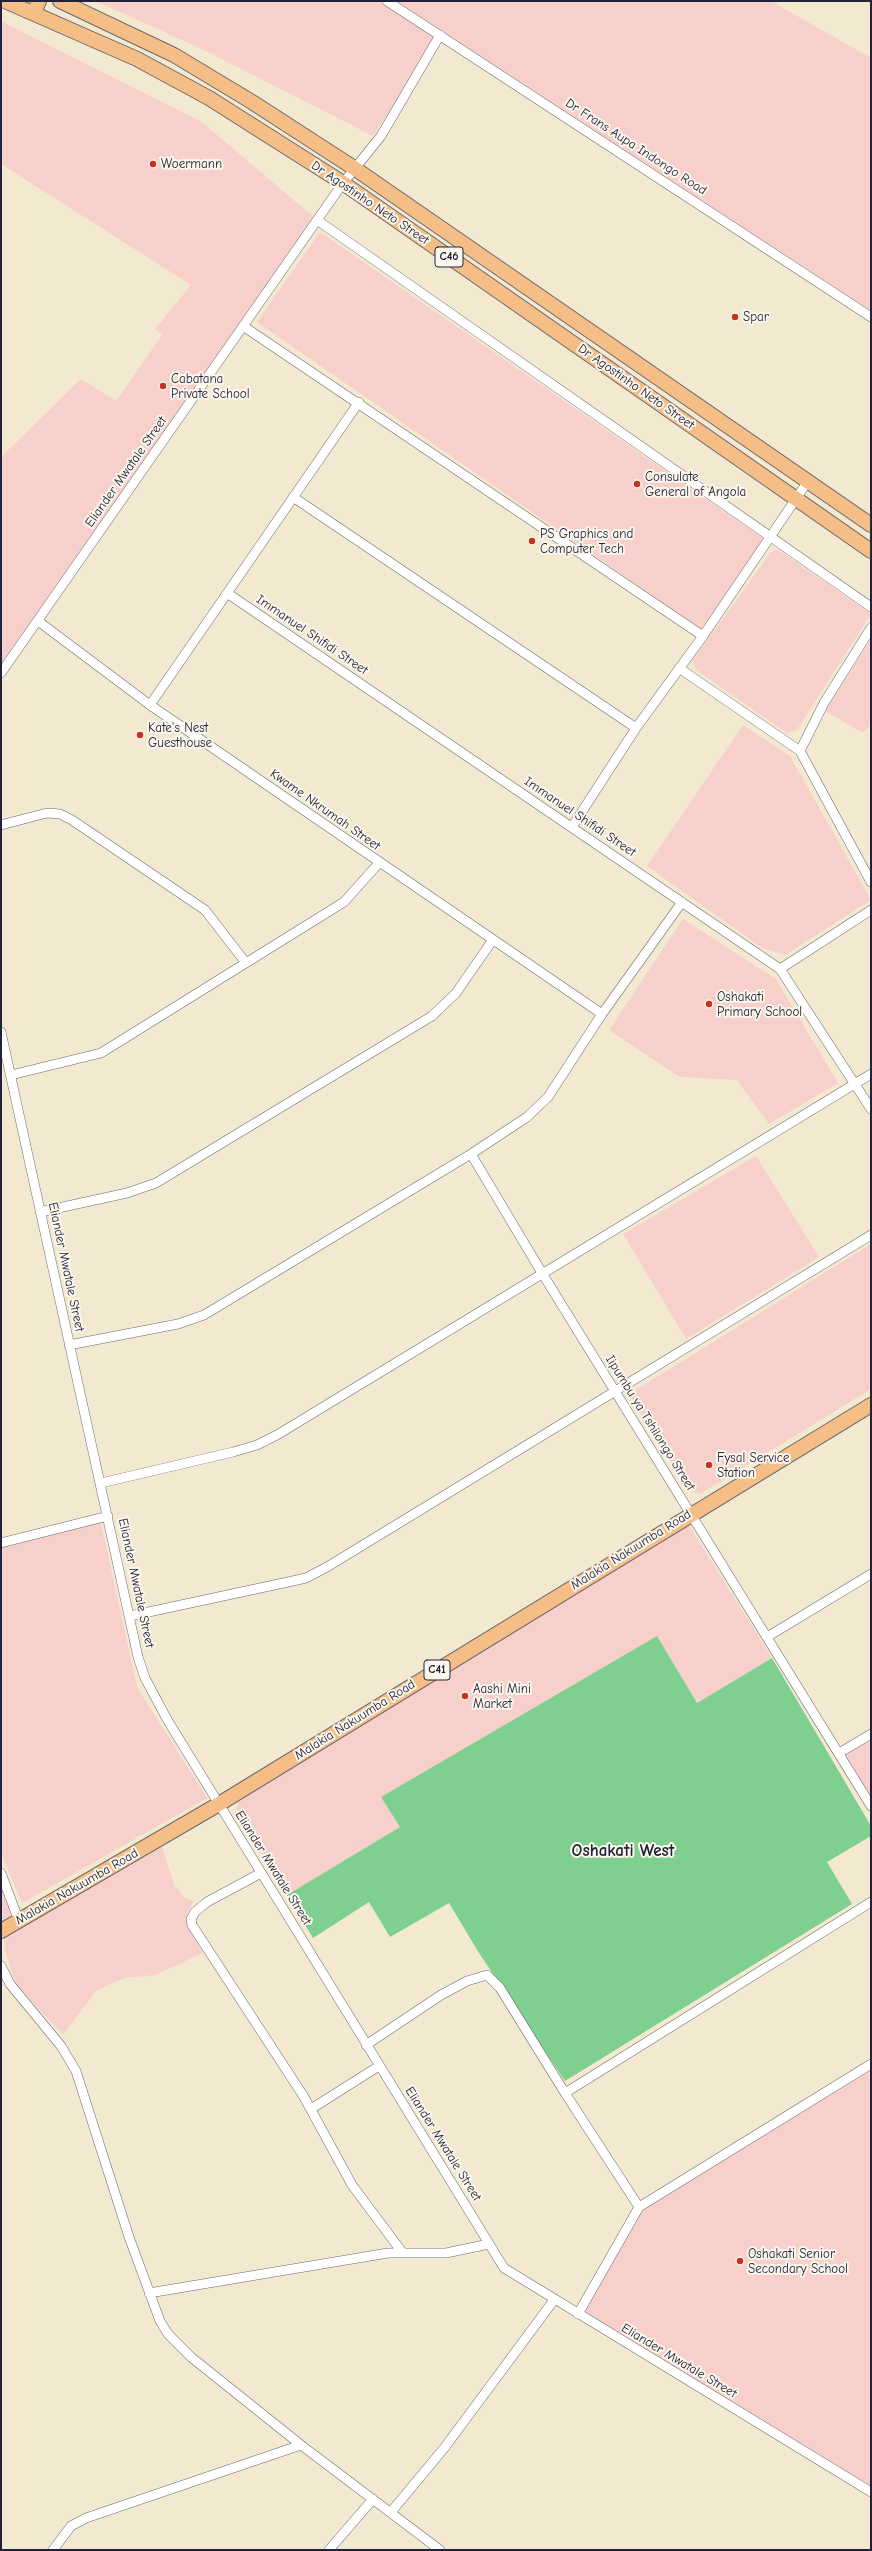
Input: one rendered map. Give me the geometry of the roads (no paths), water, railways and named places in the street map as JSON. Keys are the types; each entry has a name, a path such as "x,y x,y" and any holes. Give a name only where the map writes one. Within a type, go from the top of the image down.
{"main road":[{"name":"Dr Agostinho Neto Street","path":"5,1 37,7 137,59 209,98 343,183 871,551"},
{"name":"Dr Agostinho Neto Street","path":"60,1 108,22 174,55 252,102 354,168 871,525"},
{"name":"Malakia Nakuumba Road","path":"1,1931 218,1804 871,1405"}],"street":[{"name":"Dr Frans Aupa Indongo Road","path":"387,1 871,316"},
{"name":"Eliander Mwatale Street","path":"1,673 343,183 380,136 440,35"},
{"path":"317,220 770,539 871,607"},
{"path":"243,326 359,402 703,636"},
{"path":"150,705 359,402"},
{"path":"572,827 636,728 703,636 808,481"},
{"path":"293,497 636,728"},
{"name":"Immanuel Shifidi Street","path":"228,593 780,969 871,1109"},
{"name":"Kwame Nkrumah Street","path":"38,621 150,705 492,941 602,1014"},
{"path":"800,751 824,703 871,628"},
{"path":"679,668 800,751 871,882"},
{"path":"1,825 47,813 60,814 72,820 205,910 246,963"},
{"path":"11,1075 101,1053 344,902 379,863"},
{"path":"69,1345 178,1324 204,1314 471,1154 539,1108 548,1097 602,1014 682,902"},
{"path":"780,969 871,910"},
{"path":"40,1212 143,1188 170,1174 432,1016 456,993 492,941"},
{"name":"Eliander Mwatale Street","path":"1,1032 69,1345 145,1678 168,1721 504,2268 554,2300 871,2492"},
{"path":"101,1483 257,1445 871,1074"},
{"name":"Iipumbu ya Tshilongo Street","path":"471,1154 615,1392 871,1806"},
{"path":"130,1616 306,1578 327,1567 871,1235"},
{"path":"1,1544 108,1516"},
{"path":"767,1637 871,1574"},
{"path":"839,1753 871,1734"},
{"path":"1,1873 19,1921"},
{"path":"261,1873 207,1902 195,1912 191,1919 192,1925 311,2109 352,2185 402,2252"},
{"path":"565,2093 871,1902"},
{"path":"1,1966 10,1984 62,2046 76,2071 129,2237 164,2327 180,2346 301,2445 440,2550"},
{"path":"366,2045 441,1995 467,1981 487,1975 500,1988 639,2208"},
{"path":"578,2314 639,2208 871,2064"},
{"path":"311,2109 379,2066"},
{"path":"150,2293 388,2253 446,2253 489,2244"},
{"path":"391,2512 445,2447 554,2300"},
{"path":"53,2550 71,2526 86,2518 301,2445"},
{"path":"329,2550 373,2499"}],"place":[{"name":"Woermann","path":"153,164"},
{"name":"Spar","path":"735,317"},
{"name":"Cabatana Private School","path":"163,386"},
{"name":"Consulate General of Angola","path":"637,484"},
{"name":"PS Graphics and Computer Tech","path":"532,541"},
{"name":"Kate's Nest Guesthouse","path":"140,735"},
{"name":"Oshakati Primary School","path":"709,1004"},
{"name":"Fysal Service Station","path":"709,1465"},
{"name":"Aashi Mini Market","path":"465,1696"},
{"name":"Oshakati Senior Secondary School","path":"740,2261"}],"district":[{"name":"Oshakati West","path":"623,1851"}]}
